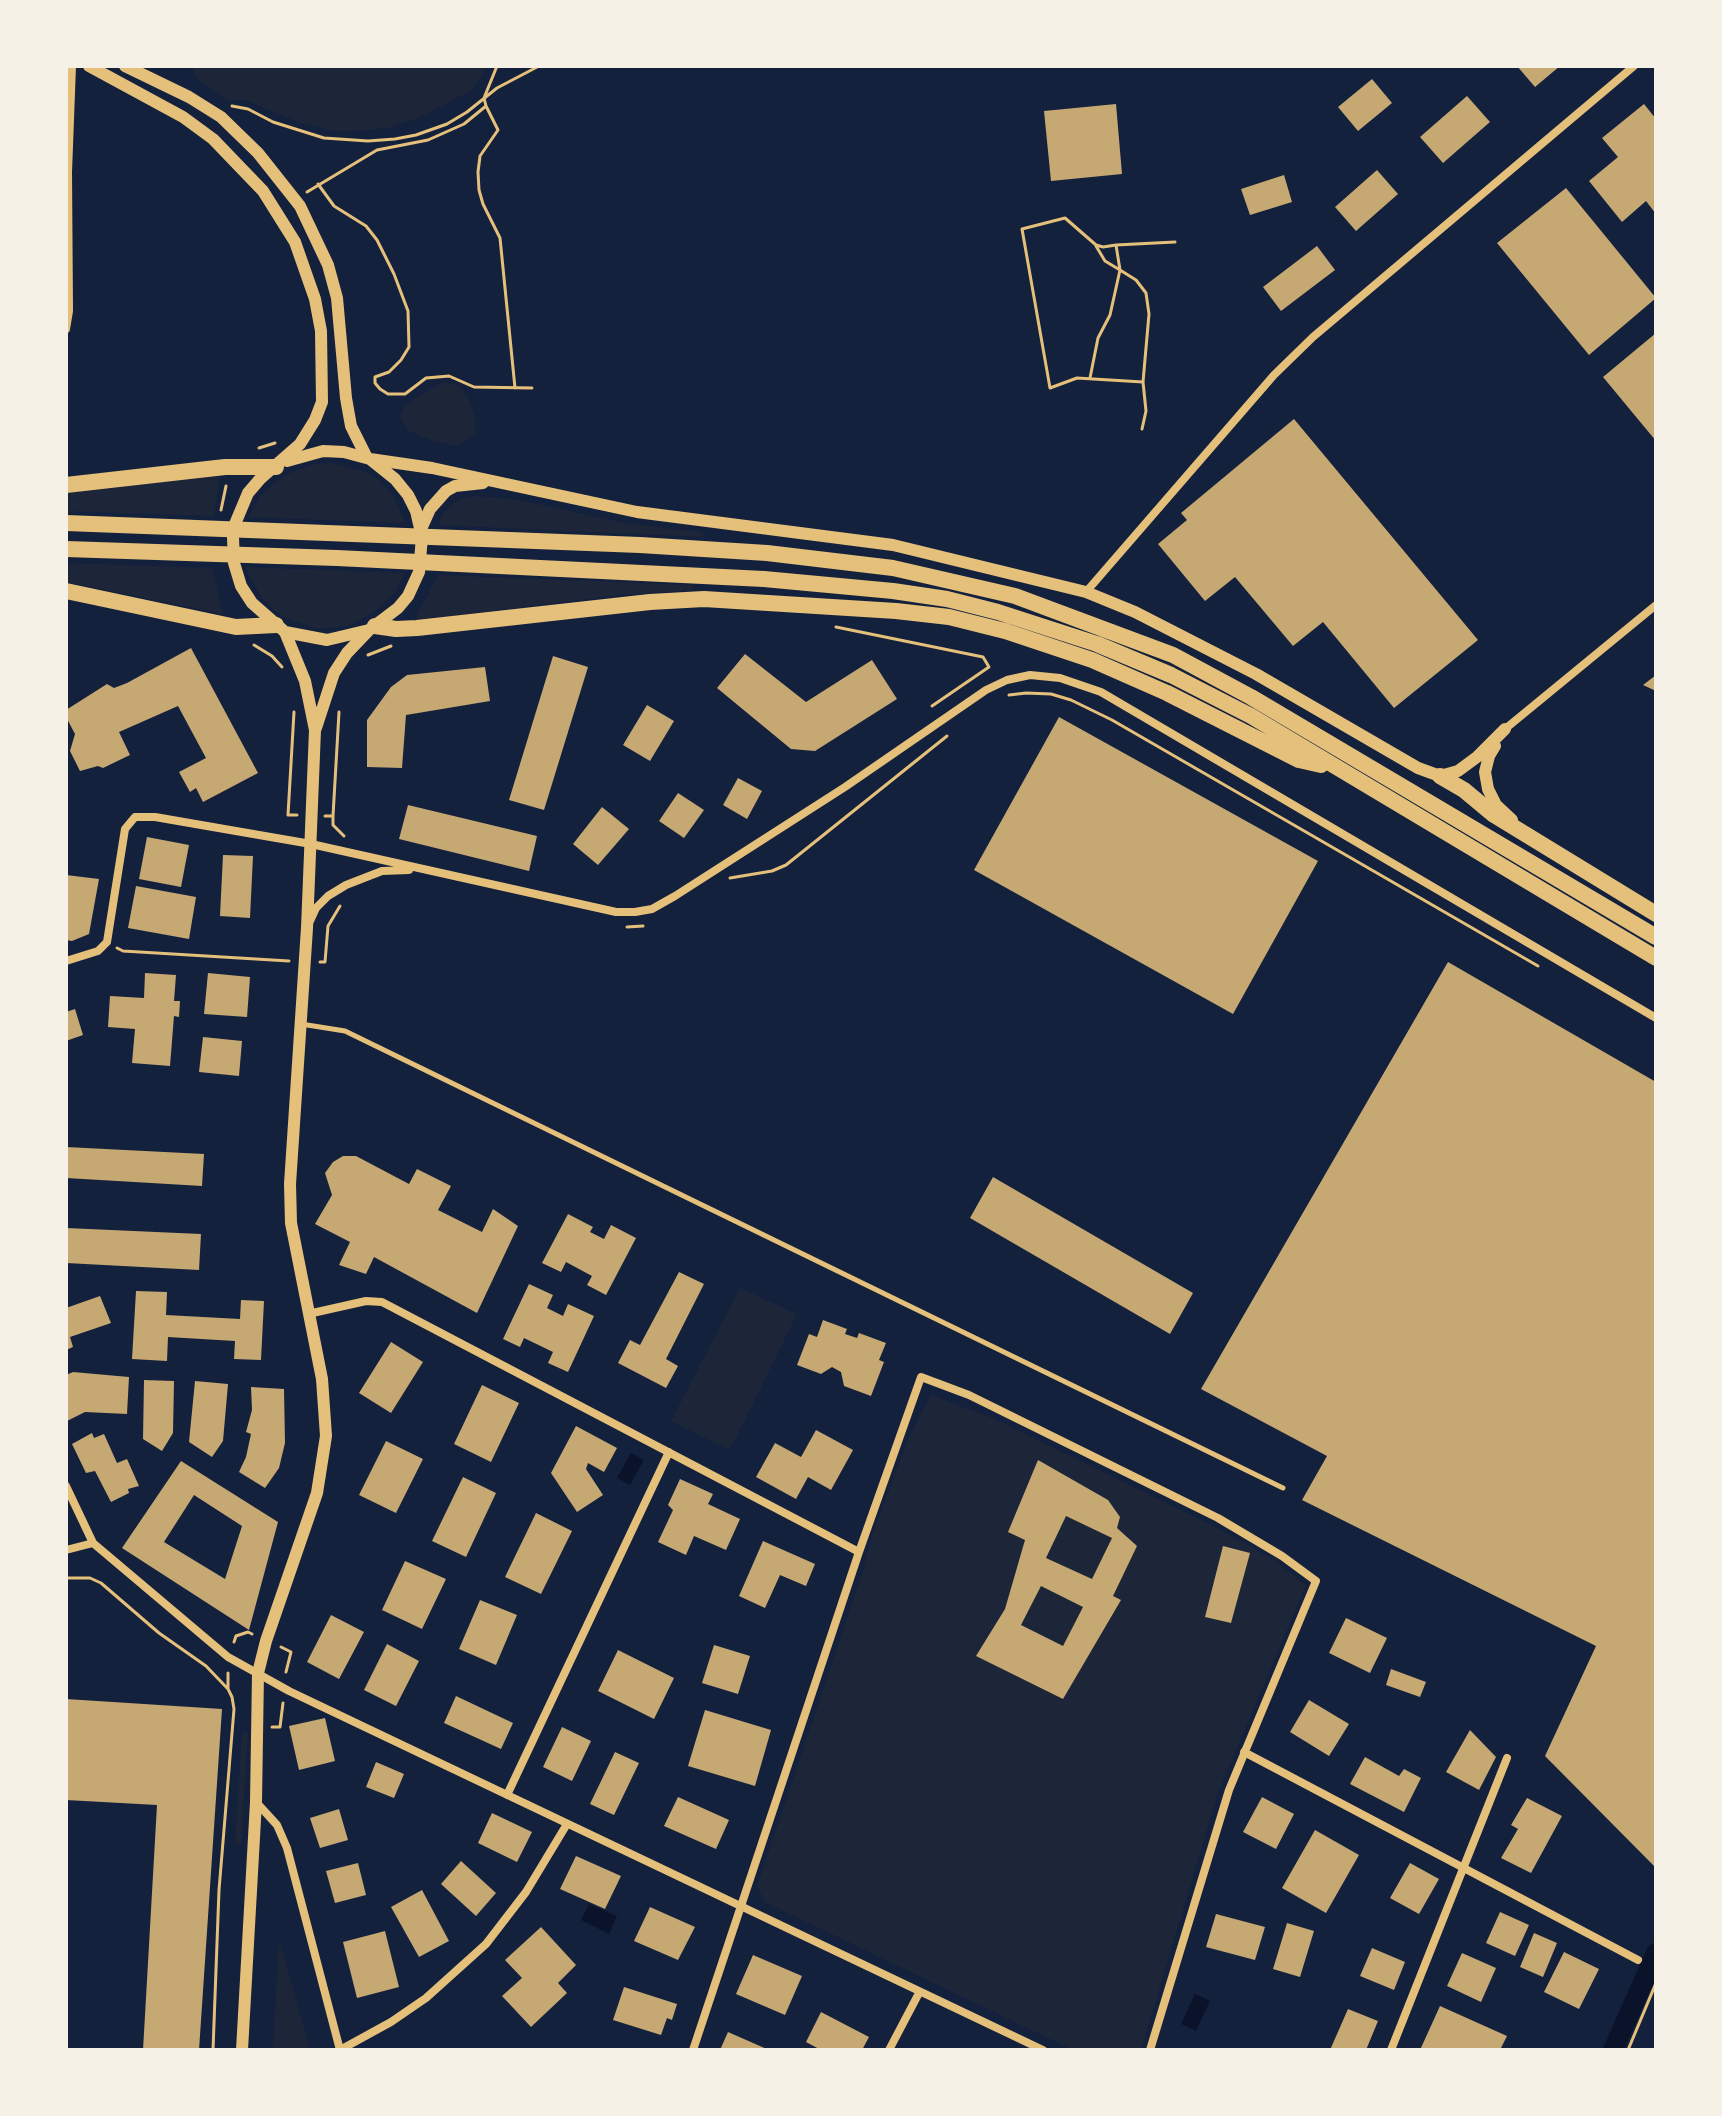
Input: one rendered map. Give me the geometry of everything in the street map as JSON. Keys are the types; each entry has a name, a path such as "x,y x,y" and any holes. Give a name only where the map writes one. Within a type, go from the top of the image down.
{"highway":[{"path":"66,485 225,467 278,465"},
{"path":"66,523 640,545 767,553 893,568 1015,596 1095,624 1186,662 1251,697 1656,937"},
{"path":"66,549 337,558 764,579 947,599 1043,625 1171,675 1251,716 1656,958"},
{"path":"66,591 236,627 280,629"},
{"path":"372,628 417,628 650,602 704,599 881,609 949,617 1005,631 1092,660 1167,693 1299,760 1340,770"},
{"path":"1440,776 1464,790 1494,815 1656,914"}],"street":[{"path":"66,329 69,311 68,172 72,66"},
{"path":"89,66 183,117 213,139 263,191 295,242 315,299 321,331 322,402 315,420 300,444 248,493 235,524 233,550 237,574 252,603 280,629 305,681 315,730 307,928 290,1184 291,1223 324,1395 326,1436 317,1493 258,1673 256,1802 242,2050"},
{"path":"125,66 189,97 221,117 258,153 295,200 312,230 331,276 341,323 351,426 369,459 403,488 416,511 421,529 422,554 419,572 408,596 347,653 334,673 315,730"},
{"path":"1086,592 1274,375 1313,337 1634,66"},
{"path":"278,465 297,456 323,451 432,468 637,512 893,545 1086,592 1135,612 1256,674 1418,768 1440,776 1458,771 1477,757 1505,729 1656,605"},
{"path":"421,529 430,509 455,486 494,482"},
{"path":"280,629 327,640 372,628"},
{"path":"66,961 98,951 107,942 125,829 135,817 155,817 311,844 616,912 652,909 845,787 986,690 1007,680 1030,675 1060,678 1101,692 1656,1018"},
{"path":"1505,729 1489,756 1485,772 1488,789 1506,815 1534,838"},
{"path":"307,928 316,908 346,885 382,871 418,869"},
{"path":"308,1314 366,1301 382,1302 859,1552"},
{"path":"693,2050 859,1552 921,1377 969,1395 1218,1518 1282,1556 1316,1581 1229,1790 1150,2050"},
{"path":"507,1795 669,1452"},
{"path":"66,1486 93,1543 228,1657 289,1691 1043,2050"},
{"path":"66,1550 93,1543"},
{"path":"1244,1752 1638,1960"},
{"path":"1391,2050 1507,1758"},
{"path":"256,1802 277,1825 287,1848 340,2050 426,1998 486,1944 526,1892 567,1824"},
{"path":"889,2050 919,1993"}],"lane":[{"path":"300,1023 345,1031 1283,1488"}],"path":[{"path":"497,66 484,98 498,130 480,156 479,190 500,238 515,388"},
{"path":"223,100 295,130 324,138 368,141 416,135 447,124 515,77 539,66"},
{"path":"295,200 377,150 428,140 464,124 486,106"},
{"path":"318,184 334,206 366,226 377,240 408,311 409,347 389,372 375,377 380,389 388,394 405,394 426,378 434,376 459,379 474,387 532,388"},
{"path":"1142,429 1146,411 1143,382 1149,314 1146,293 1136,280 1105,261 1096,245 1065,218 1022,229 1050,388 1077,378 1143,382"},
{"path":"1096,245 1175,242"},
{"path":"1090,378 1098,338 1110,315 1120,270 1116,245"},
{"path":"825,624 976,654 986,660 989,667 932,706"},
{"path":"367,655 395,645"},
{"path":"1006,696 1051,694 1112,720 1537,966"},
{"path":"333,816 339,711"},
{"path":"727,879 772,871 786,865 954,729"},
{"path":"107,942 123,951 325,962 328,926 336,910 346,900"},
{"path":"617,927 637,928 652,923"},
{"path":"66,1578 90,1578 101,1583 159,1633 206,1666 232,1697 234,1709 219,1890 213,2050"},
{"path":"1628,2050 1656,1983"}],"shaded area":[{"path":"192,66 487,66 472,90 418,118 387,128 335,131 301,123 245,100 228,100 196,78"},
{"path":"444,382 459,386 468,397 475,418 475,434 456,446 407,430 400,417 404,407 412,400"},
{"path":"333,463 366,472 377,479 394,497 405,523 248,517 262,494 285,475 315,464"},
{"path":"220,477 214,516 66,511 66,493"},
{"path":"477,496 519,500 624,523 703,532 703,537 439,525 441,517 452,504"},
{"path":"66,563 212,568 223,614 66,582"},
{"path":"245,567 405,573 394,594 373,613 348,626 319,629 287,619 274,610 261,597"},
{"path":"438,575 692,585 693,590 621,595 418,620 416,617"},
{"path":"740,1288 797,1314 730,1450 671,1421"},
{"path":"931,1395 995,1419 1217,1528 1274,1560 1306,1585 1218,1793 1141,2050 1073,2050 765,1902 757,1886 863,1571 872,1535 910,1435"},
{"path":"631,1453 644,1460 630,1485 617,1478"},
{"path":"242,1733 248,1733 241,1845 235,1844"},
{"path":"589,1904 617,1916 609,1934 581,1920"},
{"path":"279,1938 310,2050 273,2050"},
{"path":"1195,1994 1210,2001 1196,2031 1181,2024"}],"building":[{"path":"1517,66 1560,66 1535,87"},
{"path":"1372,79 1392,103 1358,131 1338,107"},
{"path":"1467,96 1490,122 1443,163 1420,137"},
{"path":"1116,104 1122,174 1051,181 1044,111"},
{"path":"1644,104 1656,119 1656,214 1646,201 1622,222 1589,181 1618,157 1602,138"},
{"path":"1377,170 1398,194 1356,231 1335,207"},
{"path":"1284,175 1292,202 1250,215 1241,189"},
{"path":"1566,188 1656,298 1589,355 1497,243"},
{"path":"1317,246 1335,270 1281,311 1263,287"},
{"path":"1656,333 1656,441 1603,377"},
{"path":"1294,419 1478,640 1394,708 1323,622 1293,646 1235,577 1205,601 1158,544 1187,520 1181,513"},
{"path":"191,648 258,773 203,802 196,788 190,792 179,772 206,758 178,706 119,732 130,755 103,768 98,766 80,771 70,751 75,734 66,717 66,710 107,684 114,688 127,683"},
{"path":"745,654 806,702 872,660 897,699 815,751 791,749 717,688"},
{"path":"553,656 588,667 544,810 509,800"},
{"path":"485,667 490,701 406,715 402,768 367,767 367,720 391,687 407,675"},
{"path":"1656,675 1656,691 1643,685"},
{"path":"647,705 674,721 650,761 623,745"},
{"path":"1059,717 1318,861 1233,1014 974,870"},
{"path":"738,778 762,791 747,819 723,805"},
{"path":"678,793 704,810 684,838 659,821"},
{"path":"408,805 537,836 529,871 399,839"},
{"path":"602,807 629,829 598,865 573,844"},
{"path":"147,837 189,845 181,887 139,879"},
{"path":"223,855 253,856 250,918 220,916"},
{"path":"66,875 99,879 89,934 72,941 66,940"},
{"path":"136,886 196,897 189,939 128,928"},
{"path":"1448,962 1656,1082 1656,1868 1545,1756 1596,1646 1302,1500 1327,1456 1201,1389"},
{"path":"145,973 176,975 174,1001 180,1001 179,1017 174,1016 170,1066 132,1063 135,1029 108,1027 110,996 144,998"},
{"path":"208,973 250,977 247,1017 204,1014"},
{"path":"75,1009 83,1035 66,1041 66,1012"},
{"path":"203,1037 242,1041 239,1076 199,1072"},
{"path":"66,1147 204,1154 202,1186 66,1178"},
{"path":"343,1156 356,1156 409,1184 417,1169 451,1186 438,1210 482,1232 493,1209 518,1226 477,1313 374,1257 366,1274 339,1265 350,1242 315,1224 332,1195 325,1173 333,1162"},
{"path":"993,1177 1193,1293 1170,1334 970,1218"},
{"path":"568,1214 593,1227 590,1232 604,1239 611,1225 636,1238 606,1295 587,1285 592,1276 566,1262 561,1272 542,1263"},
{"path":"66,1228 201,1234 199,1270 66,1263"},
{"path":"679,1272 704,1284 666,1359 678,1366 666,1388 618,1363 630,1340 640,1345"},
{"path":"529,1284 553,1295 547,1308 563,1316 568,1304 594,1316 568,1372 548,1363 553,1352 524,1338 520,1347 503,1339"},
{"path":"136,1291 167,1292 166,1315 240,1319 241,1300 264,1301 261,1360 234,1359 235,1341 168,1337 167,1361 132,1359"},
{"path":"100,1296 111,1323 70,1337 73,1347 66,1350 66,1308"},
{"path":"823,1320 847,1329 845,1334 857,1338 859,1333 886,1343 879,1360 884,1362 871,1396 844,1386 841,1372 832,1367 821,1374 797,1365 809,1334 817,1337"},
{"path":"391,1342 423,1362 391,1413 359,1393"},
{"path":"73,1372 129,1377 127,1414 85,1412 67,1421 66,1375"},
{"path":"144,1380 174,1381 173,1433 162,1451 143,1439"},
{"path":"195,1381 228,1384 223,1441 212,1457 189,1442"},
{"path":"482,1385 519,1403 491,1462 454,1444"},
{"path":"251,1387 284,1389 285,1443 279,1468 265,1488 239,1472 251,1434 246,1432 252,1410"},
{"path":"576,1426 617,1448 604,1472 588,1463 586,1469 603,1495 577,1512 551,1473"},
{"path":"816,1430 853,1450 831,1490 808,1477 796,1499 756,1477 775,1443 801,1457"},
{"path":"92,1433 94,1438 104,1434 117,1463 127,1459 139,1486 128,1489 129,1493 111,1502 95,1471 86,1473 72,1444"},
{"path":"386,1441 423,1459 396,1513 359,1495"},
{"path":"1038,1460 1108,1500 1120,1517 1117,1528 1137,1546 1113,1596 1121,1600 1063,1699 976,1656 1005,1609 1025,1540 1008,1532","holes":["1066,1516 1112,1538 1092,1579 1046,1558","1041,1586 1083,1607 1063,1646 1021,1625"]},
{"path":"181,1461 278,1522 249,1630 122,1548","holes":["194,1495 242,1526 225,1579 164,1542"]},
{"path":"463,1477 496,1493 466,1557 432,1541"},
{"path":"680,1479 713,1494 708,1504 740,1519 726,1550 694,1536 686,1555 658,1542 673,1510 668,1505"},
{"path":"536,1513 572,1531 541,1594 505,1577"},
{"path":"763,1541 815,1564 806,1586 780,1575 765,1608 739,1596"},
{"path":"1223,1546 1250,1553 1231,1623 1205,1617"},
{"path":"405,1561 446,1579 422,1629 382,1610"},
{"path":"480,1600 517,1615 496,1665 459,1649"},
{"path":"331,1615 364,1632 339,1679 307,1662"},
{"path":"1346,1618 1387,1638 1370,1673 1329,1653"},
{"path":"387,1644 419,1661 396,1706 364,1690"},
{"path":"714,1645 750,1656 738,1694 702,1683"},
{"path":"618,1650 674,1678 654,1719 598,1691"},
{"path":"1391,1669 1426,1682 1420,1697 1386,1685"},
{"path":"456,1696 513,1723 501,1749 444,1723"},
{"path":"66,1699 222,1709 199,2050 143,2050 157,1805 66,1800"},
{"path":"1309,1700 1349,1724 1329,1756 1290,1732"},
{"path":"705,1710 771,1730 755,1786 688,1766"},
{"path":"325,1718 335,1761 299,1770 289,1726"},
{"path":"562,1727 591,1741 572,1781 543,1767"},
{"path":"1470,1730 1496,1757 1479,1790 1446,1772"},
{"path":"615,1752 639,1763 614,1815 590,1804"},
{"path":"1365,1757 1399,1776 1404,1769 1421,1778 1404,1812 1350,1784"},
{"path":"376,1762 404,1774 394,1798 366,1787"},
{"path":"678,1797 729,1820 716,1849 664,1826"},
{"path":"1262,1797 1294,1814 1276,1849 1243,1832"},
{"path":"1527,1798 1562,1816 1531,1873 1501,1858 1518,1829 1511,1825"},
{"path":"339,1809 348,1840 320,1848 310,1818"},
{"path":"492,1813 532,1832 517,1862 478,1843"},
{"path":"1315,1830 1359,1855 1326,1913 1282,1888"},
{"path":"576,1856 621,1876 605,1909 560,1889"},
{"path":"461,1861 496,1893 476,1916 441,1884"},
{"path":"358,1863 366,1895 335,1903 326,1871"},
{"path":"1410,1863 1439,1879 1419,1914 1390,1898"},
{"path":"422,1890 449,1941 419,1957 391,1907"},
{"path":"650,1907 695,1927 678,1960 634,1941"},
{"path":"1500,1912 1529,1925 1515,1956 1486,1943"},
{"path":"1216,1914 1265,1927 1255,1960 1206,1947"},
{"path":"1287,1923 1314,1931 1300,1977 1273,1969"},
{"path":"541,1927 576,1965 558,1983 567,1993 531,2027 502,1996 522,1978 505,1960"},
{"path":"385,1931 399,1987 357,1998 343,1942"},
{"path":"1534,1933 1557,1943 1543,1977 1520,1967"},
{"path":"1372,1948 1405,1962 1394,1990 1360,1976"},
{"path":"1564,1952 1599,1969 1579,2009 1544,1992"},
{"path":"1462,1953 1496,1968 1481,2002 1447,1986"},
{"path":"753,1955 802,1976 785,2015 736,1994"},
{"path":"624,1987 677,2004 672,2020 667,2018 661,2035 613,2020"},
{"path":"1440,2006 1507,2036 1500,2050 1420,2050"},
{"path":"1348,2009 1378,2021 1366,2050 1330,2050"},
{"path":"821,2012 869,2037 862,2050 821,2050 806,2042"},
{"path":"728,2032 769,2050 720,2050"}],"waterway":[{"path":"1613,2050 1656,1953"}]}
